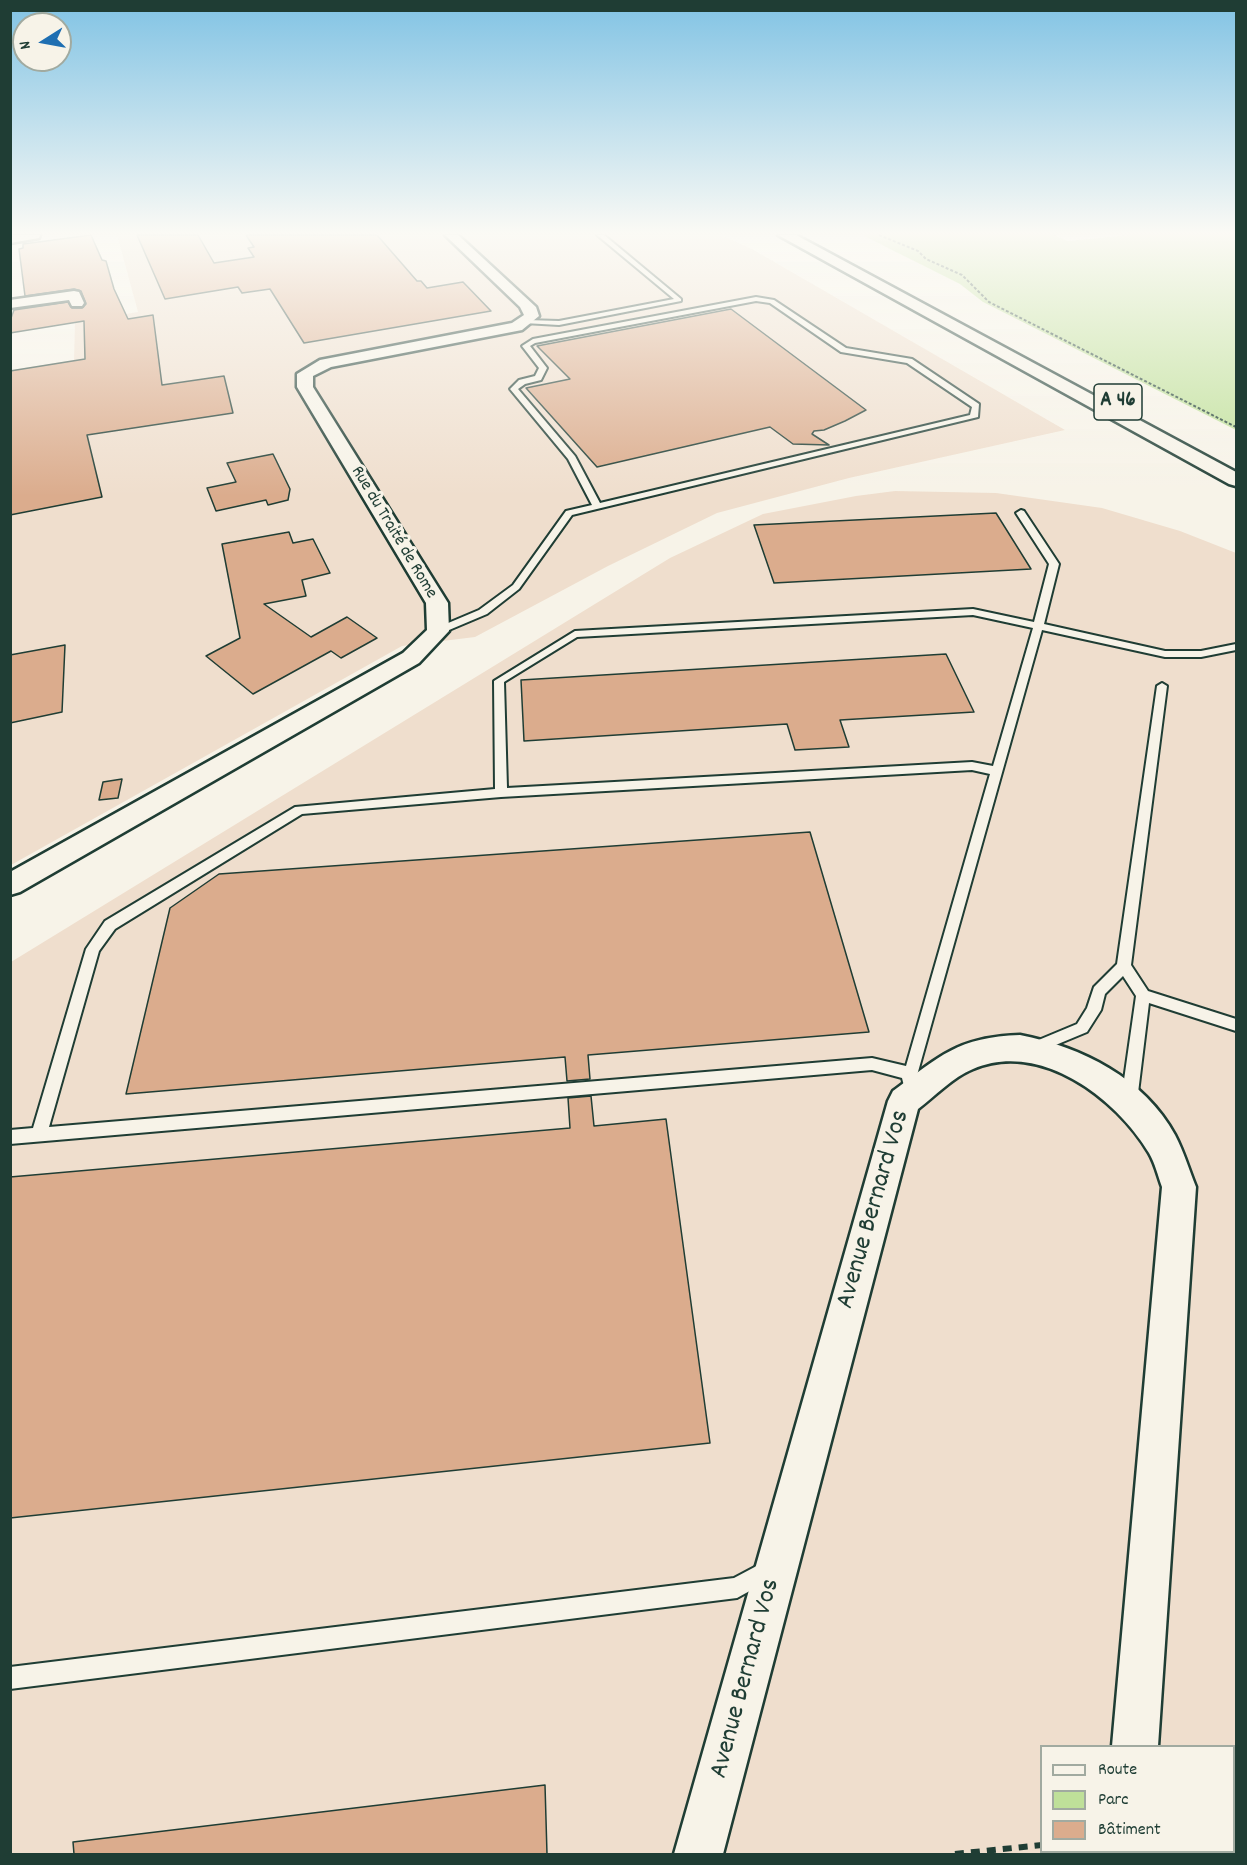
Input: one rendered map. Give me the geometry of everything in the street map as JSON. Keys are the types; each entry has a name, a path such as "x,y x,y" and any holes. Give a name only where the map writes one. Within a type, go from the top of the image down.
{"highway":[{"name":"A 46","path":"946,322 1236,480"},
{"name":"A 46","path":"966,322 1236,465"},
{"path":"1000,339 1196,437"}],"street":[{"name":"Rue du Traité de Rome","path":"10,885 411,658 438,631 436,603 304,387 305,374 326,363 517,327 526,322"},
{"name":"Avenue Bernard Vos","path":"698,1854 908,1087 964,1058 998,1050 1032,1049 1091,1072 1130,1101 1162,1144 1179,1187 1135,1745"}],"lane":[{"path":"527,322 564,322"},
{"path":"597,506 572,458 514,388 522,382 538,378 543,368 526,346 533,341 634,322"},
{"path":"438,631 483,612 516,587 569,513 974,417 976,406 909,361 844,350 803,322"},
{"path":"10,1137 872,1064 908,1087 1039,625 1054,564 1021,513"},
{"path":"501,793 499,681 575,634 974,612 1165,654 1191,657 1209,655 1236,646"},
{"path":"1032,1049 1082,1028 1094,1010 1099,991 1124,966 1162,686"},
{"path":"39,1135 93,949 110,925 299,810 501,793 972,765 997,771"},
{"path":"1124,966 1143,995 1236,1024"},
{"path":"1130,1101 1143,995"},
{"path":"10,1678 737,1588 778,1563"}],"path":[{"path":"1029,322 1236,427"},
{"path":"955,1854 1040,1845"}],"shaded area":[{"path":"75,322 878,322 1065,430 849,478 717,513 608,566 475,637 402,646 11,865 11,370 74,360"},
{"path":"895,491 996,493 1102,508 1180,531 1236,553 1236,1854 11,1854 11,962 670,558 763,514"}],"green space":[{"path":"1023,322 1236,322 1236,430"}],"building":[{"path":"10,322 78,322 10,333"},
{"path":"84,322 154,322 162,385 224,376 233,413 87,435 102,497 10,515 10,371 85,359"},
{"path":"291,322 427,322 304,343"},
{"path":"663,322 748,322 866,410 824,430 814,431 812,434 829,445 793,444 770,427 597,467 526,388 570,379 537,346"},
{"path":"273,454 290,489 288,500 268,505 266,500 216,511 207,488 236,482 227,463"},
{"path":"996,513 1031,569 774,583 754,525"},
{"path":"289,532 293,543 313,539 330,573 302,580 306,596 264,604 311,637 347,617 377,638 341,658 331,651 253,694 206,656 240,638 222,544"},
{"path":"65,645 62,712 10,723 10,655"},
{"path":"946,654 974,712 840,720 849,747 795,750 787,724 524,741 521,680"},
{"path":"122,779 118,798 99,800 103,782"},
{"path":"810,832 869,1032 588,1055 590,1079 567,1081 565,1057 126,1094 170,908 219,874"},
{"path":"591,1096 594,1126 666,1119 710,1443 10,1518 10,1177 570,1128 568,1098"},
{"path":"545,1785 547,1854 74,1854 73,1842"}]}
